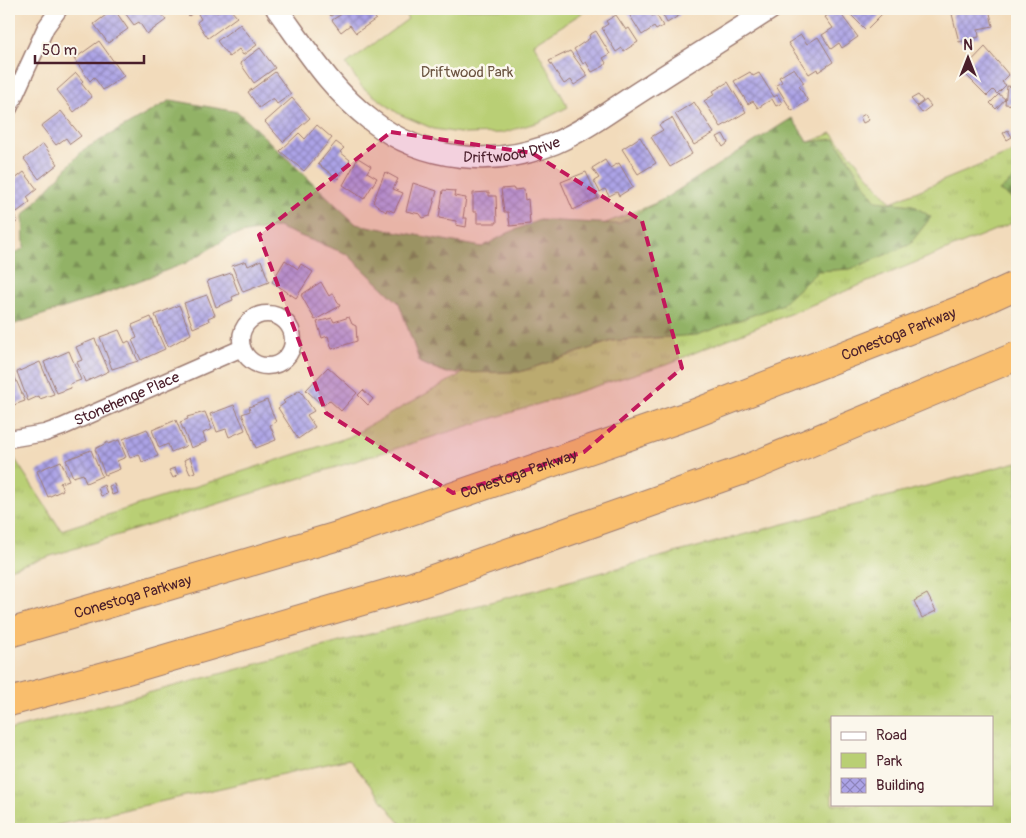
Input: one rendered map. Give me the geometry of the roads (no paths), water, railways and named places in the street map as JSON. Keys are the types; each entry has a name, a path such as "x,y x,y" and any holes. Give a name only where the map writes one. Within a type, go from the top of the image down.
{"highway":[{"name":"Conestoga Parkway","path":"9,633 338,536 693,414 964,308 1017,285"},
{"path":"9,702 127,670 413,586 749,468 1017,356"}],"street":[{"path":"9,108 46,26 59,9"},
{"name":"Driftwood Drive","path":"277,9 329,81 371,121 400,140 440,154 485,158 512,155 541,148 580,129 770,9"},
{"name":"Stonehenge Place","path":"9,439 45,433 62,427 242,348"}],"park label":[{"name":"Driftwood Park","path":"467,72"}]}
